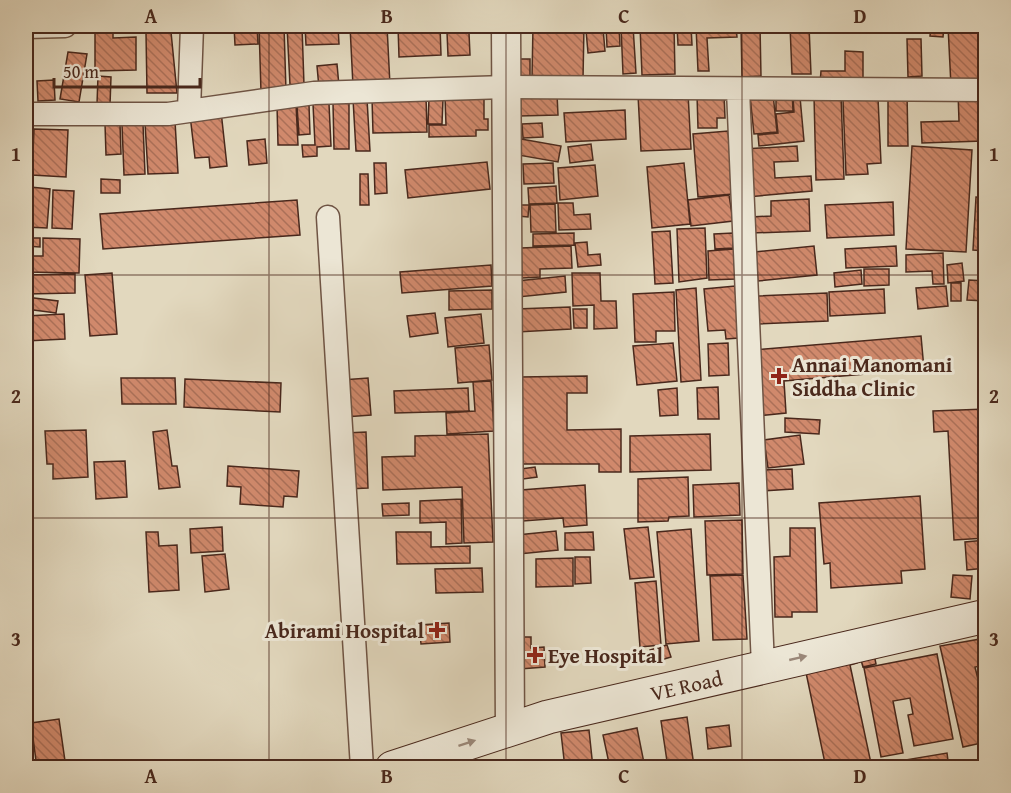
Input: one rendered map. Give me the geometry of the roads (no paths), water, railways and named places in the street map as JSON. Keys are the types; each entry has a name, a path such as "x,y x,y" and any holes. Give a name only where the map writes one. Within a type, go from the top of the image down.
{"main road":[{"name":"VE Road","path":"392,768 548,717 986,616"}],"street":[{"path":"26,27 65,26"},
{"path":"189,110 192,26"},
{"path":"506,26 510,730"},
{"path":"26,114 168,114 314,93 506,87 986,90"},
{"path":"738,90 763,666"},
{"path":"328,217 362,768"}],"place":[{"name":"Annai Manomani Siddha Clinic","path":"779,376"},
{"name":"Abirami Hospital","path":"437,630"},
{"name":"Eye Hospital","path":"535,655"}]}
